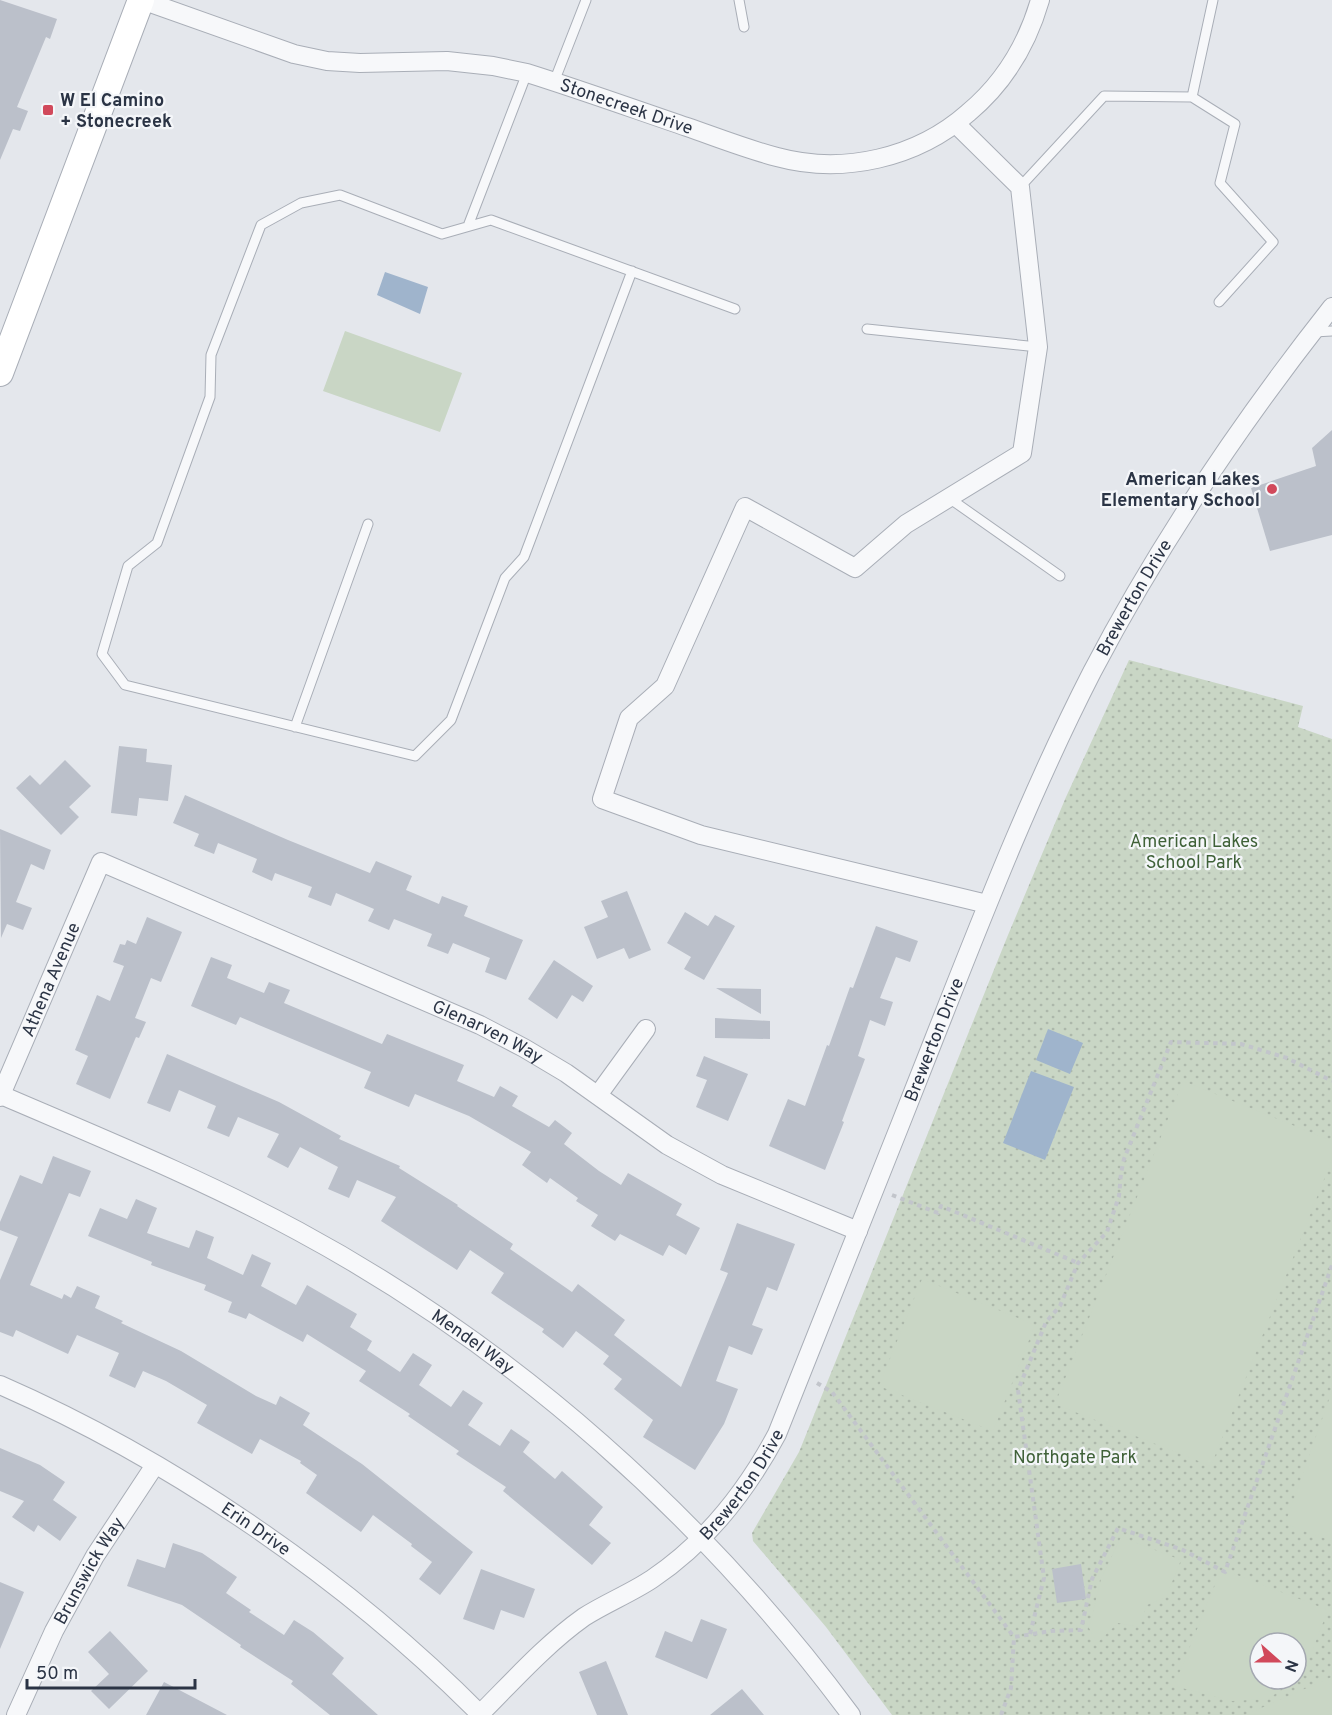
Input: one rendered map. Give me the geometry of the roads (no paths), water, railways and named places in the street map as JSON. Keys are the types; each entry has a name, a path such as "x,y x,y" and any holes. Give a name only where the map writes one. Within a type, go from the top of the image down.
{"main road":[{"path":"0,373 141,0"}],"street":[{"name":"Stonecreek Drive","path":"141,0 294,54 327,61 360,63 447,61 493,66 527,73 778,158 815,164 852,163 889,156 907,150 956,124 985,99 997,85 1027,38 1040,0"},
{"path":"956,124 1020,187 1038,347 1022,453 906,524 855,568 745,507 665,686 629,717 602,799 701,835 987,904"},
{"name":"Brewerton Drive","path":"480,1714 555,1640 585,1617 651,1579 703,1539 739,1497 760,1467 777,1434 987,904 1042,774 1093,670 1149,569 1211,471 1277,376 1332,307"},
{"name":"Glenarven Way","path":"100,862 480,1025 532,1053 598,1095 667,1145 722,1175 858,1231"},
{"name":"Athena Avenue","path":"0,1096 100,862"},
{"path":"598,1095 646,1029"},
{"name":"Mendel Way","path":"0,1096 138,1153 219,1190 300,1232 428,1310 525,1380 617,1457 703,1539 765,1606 851,1715"},
{"name":"Erin Drive","path":"0,1385 79,1424 226,1508 318,1574 384,1626 480,1714"},
{"name":"Brunswick Way","path":"16,1715 54,1631 95,1556 154,1465"}],"lane":[{"path":"554,82 586,0"},
{"path":"739,0 744,27"},
{"path":"1192,97 1213,0"},
{"path":"468,226 527,73"},
{"path":"1020,187 1104,96 1192,97 1235,124 1220,183 1273,242 1219,302"},
{"path":"632,271 524,556 505,578 451,720 415,756 125,685 102,654 128,566 157,543 210,396 211,355 261,225 301,203 340,195 442,234 491,220 632,271 735,309"},
{"path":"867,329 1038,347"},
{"path":"1312,333 1332,331"},
{"path":"949,498 1060,576"},
{"path":"295,727 368,524"}],"water":[{"path":"385,272 428,287 420,314 377,295"},
{"path":"1048,1029 1083,1043 1070,1074 1036,1060"},
{"path":"1031,1071 1074,1087 1045,1160 1003,1143"}],"place":[{"name":"W El Camino + Stonecreek","path":"48,110"},
{"name":"American Lakes Elementary School","path":"1272,489"}],"park label":[{"name":"American Lakes School Park","path":"1194,851"},
{"name":"Northgate Park","path":"1075,1457"}]}
